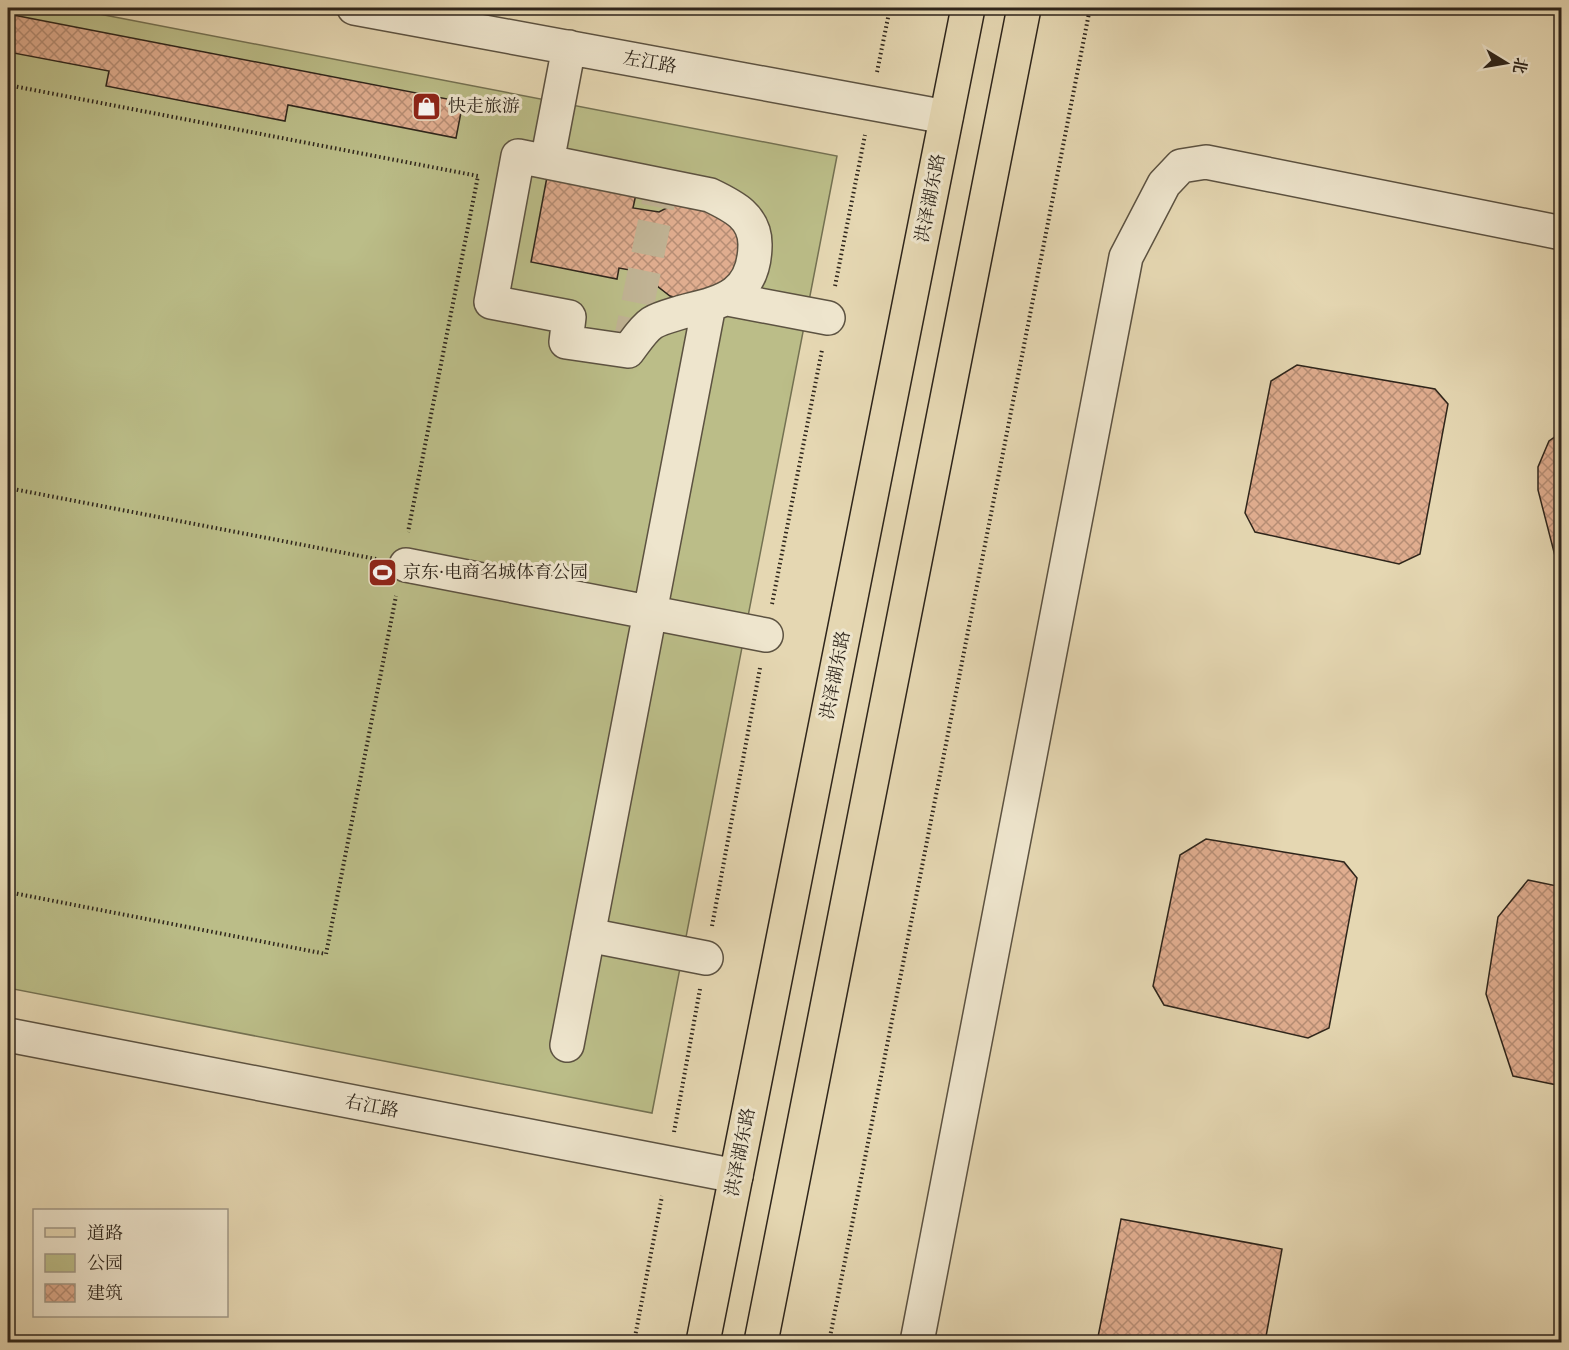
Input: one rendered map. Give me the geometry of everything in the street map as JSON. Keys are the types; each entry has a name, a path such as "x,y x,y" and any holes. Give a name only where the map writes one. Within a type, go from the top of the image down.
{"main road":[{"name":"洪泽湖东路","path":"703,1342 968,8"},
{"path":"761,1342 1024,8"}],"street":[{"name":"左江路","path":"354,8 407,12 569,47 946,117"},
{"path":"547,162 569,47"},
{"path":"518,156 547,162 710,195 734,206 751,225 755,243 750,275 744,284 718,302 652,323 628,351 566,342 569,317 491,302 518,156"},
{"path":"917,1342 1126,257 1164,184 1181,166 1206,162 1562,233"},
{"path":"718,302 828,318"},
{"path":"567,1045 650,612 718,302"},
{"path":"404,564 766,635"},
{"path":"588,935 706,958"},
{"name":"右江路","path":"8,1035 735,1176"}],"path":[{"path":"634,1342 766,635 890,8"},
{"path":"829,1342 1090,8"},
{"path":"8,85 478,176 326,954 8,892"},
{"path":"8,488 404,564"}],"green space":[{"name":"京东·电商名城体育公园","path":"8,8 68,8 837,156 652,1113 8,988"}],"building":[{"path":"8,14 463,102 456,138 288,105 285,121 106,86 109,71 8,52"},
{"path":"547,177 636,194 633,208 659,212 680,201 735,222 742,262 709,298 681,299 670,296 657,286 647,273 619,268 617,279 531,262"},
{"path":"1297,365 1435,389 1448,404 1420,554 1399,564 1255,532 1245,513 1271,381"},
{"path":"1562,432 1562,583 1538,490 1538,467 1549,441"},
{"path":"1206,839 1344,862 1357,878 1329,1028 1308,1038 1164,1005 1153,986 1180,855"},
{"path":"1528,880 1562,887 1562,1086 1513,1076 1486,994 1498,917"},
{"path":"1121,1219 1282,1249 1265,1342 1097,1342"}],"tunnel":[{"path":"628,351 662,185"}],"place":[{"name":"快走旅游","path":"427,106"},
{"name":"京东·电商名城体育公园","path":"382,572"}]}
